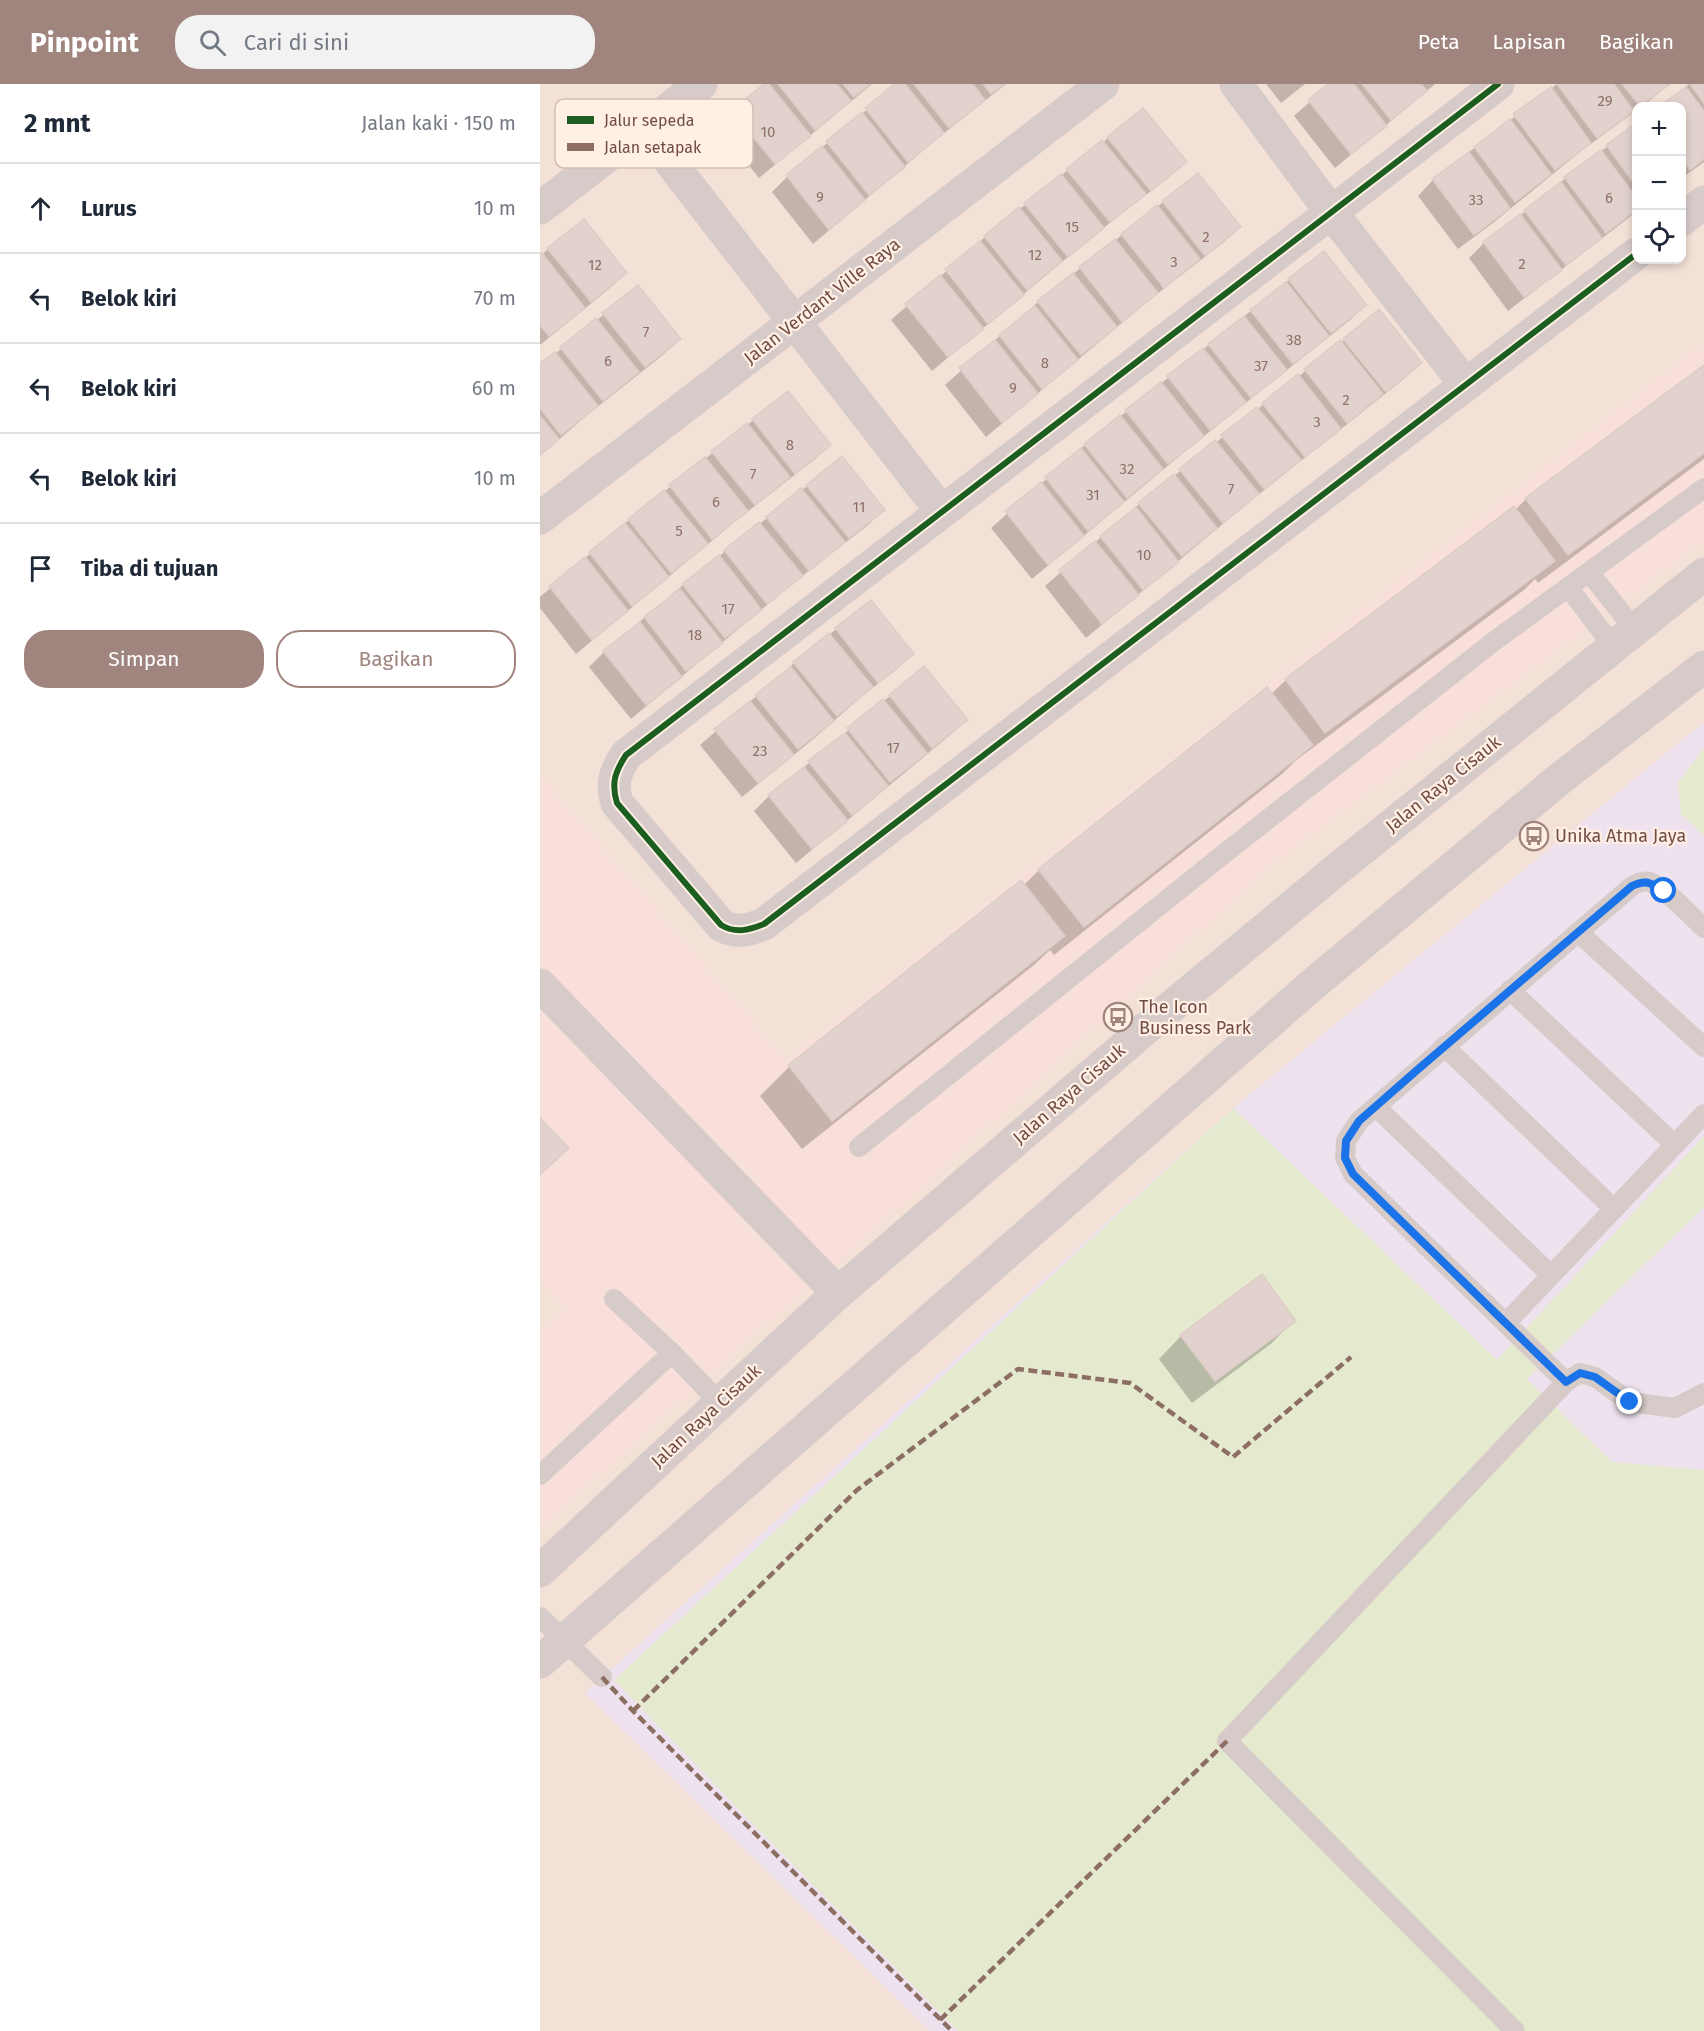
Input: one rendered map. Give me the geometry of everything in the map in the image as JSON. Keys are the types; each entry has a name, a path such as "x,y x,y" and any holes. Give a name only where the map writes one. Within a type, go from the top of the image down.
{"street":[{"path":"681,99 700,84"},
{"name":"Jalan Verdant Ville Raya","path":"540,518 1103,84"},
{"path":"1236,84 1331,212 1466,385"},
{"path":"1498,84 626,755 618,766 614,778 613,790 617,803 721,926 729,930 740,931 764,924 1632,257"},
{"path":"540,208 592,168"},
{"path":"675,168 942,512"},
{"path":"1686,216 1704,202"},
{"name":"Jalan Raya Cisauk","path":"540,1571 838,1293 1336,870 1704,574"},
{"path":"551,1651 1312,985 1562,777 1704,667"},
{"path":"540,985 838,1293"}],"lane":[{"path":"859,1147 1225,853 1493,642 1704,488"},
{"path":"1589,572 1623,638"},
{"path":"1568,587 1623,638"},
{"path":"1566,1382 1353,1174 1345,1158 1346,1141 1359,1121 1632,886 1642,881 1649,882 1664,891 1704,928"},
{"path":"1578,932 1704,1047"},
{"path":"1510,990 1675,1145"},
{"path":"1444,1046 1614,1209"},
{"path":"1376,1107 1551,1275"},
{"path":"1506,1323 1704,1114"},
{"path":"614,1299 672,1353 720,1403"},
{"path":"540,1475 672,1353"},
{"path":"1515,2031 1227,1741 1566,1382 1580,1373 1595,1377 1630,1402 1675,1408 1704,1392"},
{"path":"540,1617 551,1651 602,1677"}],"shaded area":[{"path":"540,84 1704,84 1704,2031 540,2031"},
{"name":"The Icon Business Park","path":"1704,343 1704,540 1273,863 874,1231 775,1316 540,1529 540,1333 567,1309 540,1279 540,775 786,1060"},
{"path":"1704,722 1704,2031 930,2031 585,1693 1233,1108"}],"green space":[{"path":"1704,748 1704,836 1681,814 1678,782"},
{"path":"1233,1108 1497,1360 1704,1136 1704,1207 1527,1379 1612,1462 1704,1470 1704,2031 958,2031 614,1680"}],"building":[{"path":"764,84 769,84 811,136 775,164 753,136 753,99 746,99"},
{"path":"778,84 837,84 851,101 815,130"},
{"path":"843,84 870,84 854,97"},
{"path":"894,84 905,84 944,133 908,162 865,108"},
{"path":"914,84 973,84 985,100 949,128"},
{"path":"983,84 1004,84 991,94"},
{"path":"1328,84 1354,84 1387,126 1351,154 1308,100"},
{"path":"1362,84 1421,84 1427,91 1391,120"},
{"path":"1557,84 1614,84 1632,108 1632,112 1597,138"},
{"path":"1622,84 1670,84 1645,102 1637,102"},
{"path":"1690,84 1704,84 1704,103"},
{"path":"1551,87 1591,143 1555,170 1513,114"},
{"path":"1686,87 1704,111 1704,159 1690,170 1686,164 1686,102 1665,102"},
{"path":"1143,108 1187,162 1151,191 1107,137"},
{"path":"862,112 905,167 869,195 826,141"},
{"path":"1510,119 1551,174 1515,202 1474,147"},
{"path":"1632,126 1632,181 1606,145"},
{"path":"1102,140 1146,194 1110,222 1066,169"},
{"path":"822,146 865,200 829,230 786,175"},
{"path":"1601,150 1632,192 1632,213 1606,233 1564,177"},
{"path":"1469,152 1510,208 1474,235 1432,179"},
{"path":"1198,173 1241,227 1205,256 1162,201"},
{"path":"1061,174 1104,228 1068,257 1024,203"},
{"path":"1561,182 1602,238 1566,265 1524,210"},
{"path":"1157,205 1200,259 1164,288 1121,234"},
{"path":"1019,207 1062,261 1027,290 984,236"},
{"path":"1520,214 1562,270 1524,297 1483,242"},
{"path":"584,219 627,273 591,302 547,248"},
{"path":"1115,239 1158,293 1122,322 1079,267"},
{"path":"980,241 1024,295 988,324 945,269"},
{"path":"1324,251 1367,305 1331,333 1288,279"},
{"path":"542,253 585,308 549,336 540,325 540,255"},
{"path":"1073,273 1117,327 1081,355 1037,301"},
{"path":"940,275 984,329 948,357 905,304"},
{"path":"1286,282 1329,336 1293,364 1250,310"},
{"path":"638,285 681,339 645,367 602,313"},
{"path":"1035,306 1078,360 1042,389 999,335"},
{"path":"1379,309 1422,363 1386,392 1343,339"},
{"path":"1244,316 1287,370 1251,398 1208,344"},
{"path":"596,318 639,372 603,401 560,347"},
{"path":"995,340 1038,394 1002,423 959,368"},
{"path":"1340,340 1383,394 1347,423 1304,369"},
{"path":"1203,348 1246,402 1210,430 1167,376"},
{"path":"555,352 598,406 561,435 540,408 540,363"},
{"path":"1704,365 1704,453 1568,555 1525,498"},
{"path":"1298,374 1341,429 1305,457 1262,403"},
{"path":"1161,382 1204,436 1168,464 1125,410"},
{"path":"788,391 831,445 795,474 752,419"},
{"path":"1257,407 1301,460 1264,489 1221,435"},
{"path":"1120,415 1163,469 1127,498 1084,444"},
{"path":"540,416 559,439 540,455"},
{"path":"747,423 790,477 755,505 711,451"},
{"path":"1215,440 1259,494 1223,523 1179,469"},
{"path":"1081,448 1124,502 1088,531 1045,477"},
{"path":"842,456 885,510 849,538 806,485"},
{"path":"705,457 748,511 712,539 669,485"},
{"path":"1174,474 1217,528 1182,556 1138,503"},
{"path":"1041,482 1084,536 1048,565 1005,511"},
{"path":"801,488 845,542 809,571 766,517"},
{"path":"664,490 708,544 671,573 628,519"},
{"path":"1514,506 1555,561 1325,733 1285,679"},
{"path":"1136,507 1179,562 1143,590 1100,536"},
{"path":"759,522 803,576 767,604 724,550"},
{"path":"625,523 669,577 632,606 589,552"},
{"path":"1095,541 1139,595 1102,624 1059,570"},
{"path":"719,555 762,610 725,638 682,584"},
{"path":"585,557 628,611 592,640 549,586"},
{"path":"680,589 723,643 686,671 644,617"},
{"path":"871,600 914,654 878,683 835,628"},
{"path":"640,622 682,677 646,705 603,651"},
{"path":"829,633 873,687 837,716 793,662"},
{"path":"924,666 968,720 932,748 889,695"},
{"path":"791,667 834,721 798,749 755,695"},
{"path":"1267,687 1313,745 1084,927 1038,869"},
{"path":"883,699 927,753 890,782 847,728"},
{"path":"750,701 794,755 758,783 714,729"},
{"path":"845,733 888,786 852,815 808,761"},
{"path":"804,767 848,821 812,849 768,795"},
{"path":"1021,880 1065,936 832,1121 788,1065"},
{"path":"540,1118 569,1148 540,1175"},
{"path":"1262,1274 1296,1321 1215,1381 1180,1335"}],"marked path":[{"path":"633,1711 857,1490 1018,1369 1130,1383 1233,1457 1351,1357"},
{"path":"602,1677 633,1711 952,2031"},
{"path":"940,2020 1227,1741"}],"cycle path":[{"path":"1498,84 626,755 615,778 614,789 617,803 721,925 742,930 764,924 1632,257"}],"place":[{"name":"Unika Atma Jaya","path":"1534,836"},
{"name":"The Icon Business Park","path":"1118,1017"}],"route":[{"path":"1630,1402 1595,1377 1580,1373 1566,1382 1353,1174 1345,1158 1346,1141 1359,1121 1632,886 1642,881 1649,882 1664,891"}]}
